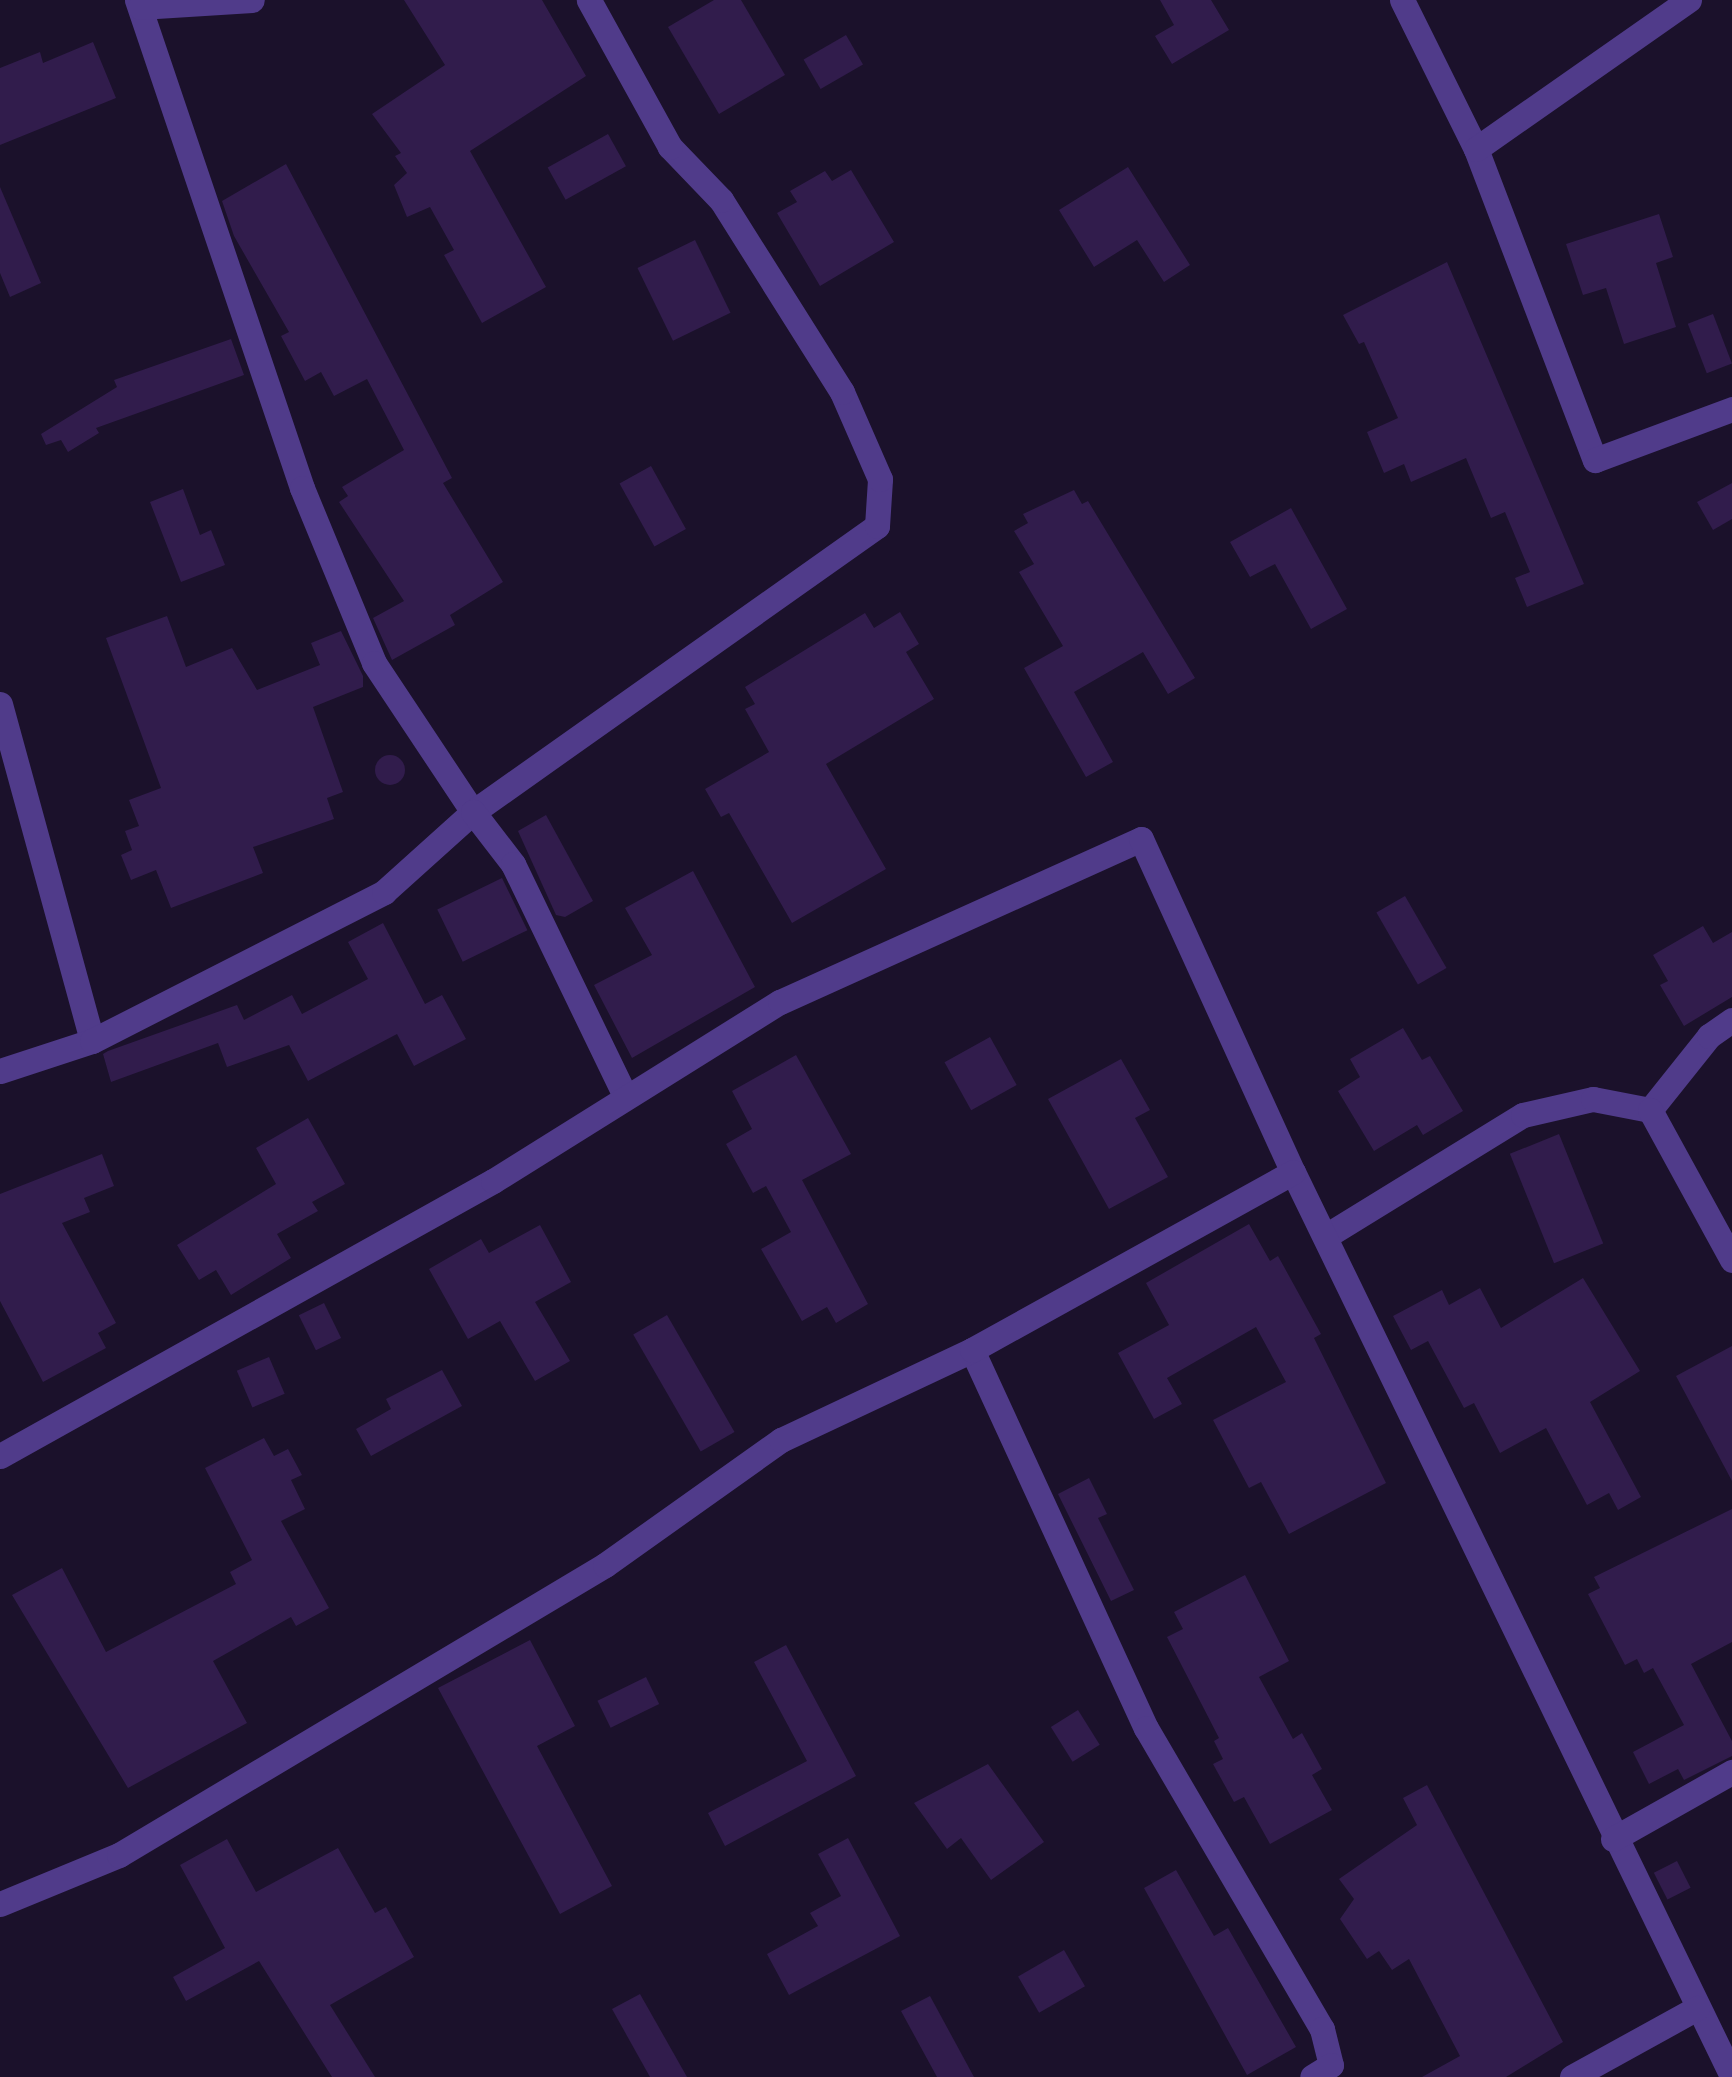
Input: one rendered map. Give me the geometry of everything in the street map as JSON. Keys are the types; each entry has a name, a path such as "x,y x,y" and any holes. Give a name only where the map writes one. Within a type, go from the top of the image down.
{"street":[{"path":"252,0 138,4 302,488 366,646 472,812 512,864 626,1096"},
{"path":"0,1071 92,1041 384,892 472,812 876,526 880,479 842,392 721,200 670,147 590,0"},
{"path":"1402,0 1476,149 1596,460 1732,409"},
{"path":"1476,149 1689,0"},
{"path":"0,704 92,1041"},
{"path":"0,1456 476,1190 780,1002 1141,840 1293,1172 1612,1840 1732,2076"},
{"path":"1650,1110 1709,1036 1732,1020"},
{"path":"1326,1236 1523,1115 1593,1098 1650,1110 1732,1260"},
{"path":"0,1904 118,1855 605,1565 781,1440 972,1350 1293,1172"},
{"path":"972,1350 1146,1728 1322,2028 1330,2073"},
{"path":"1612,1840 1732,1772"},
{"path":"1572,2077 1698,2008"}],"building":[{"path":"404,0 542,0 586,76 470,151 546,287 482,323 444,255 454,250 430,207 407,217 394,185 407,173 395,156 401,153 372,114 445,65"},
{"path":"714,0 741,0 785,75 719,114 668,27"},
{"path":"1160,0 1211,0 1229,30 1172,64 1155,36 1174,25"},
{"path":"846,35 863,64 821,89 804,60"},
{"path":"93,42 116,98 0,145 0,68 40,52 43,63"},
{"path":"608,134 626,166 566,200 548,167"},
{"path":"286,164 452,478 443,483 503,582 450,615 455,625 392,660 373,618 404,601 339,502 348,496 342,487 404,450 367,379 334,396 321,372 305,381 281,336 289,332 234,236 222,201"},
{"path":"1128,167 1190,265 1164,282 1137,240 1094,267 1059,210"},
{"path":"851,170 894,242 820,286 777,213 797,202 790,191 825,171 832,181"},
{"path":"0,187 41,283 10,297 0,273"},
{"path":"1659,214 1673,257 1656,263 1676,327 1624,344 1606,288 1583,295 1566,244"},
{"path":"695,240 731,313 673,341 637,268"},
{"path":"1447,262 1584,584 1527,607 1515,578 1530,572 1505,512 1491,518 1466,458 1411,482 1404,464 1384,473 1367,432 1398,418 1364,342 1359,344 1343,315"},
{"path":"1713,314 1732,363 1707,373 1688,324"},
{"path":"231,339 244,375 96,428 99,433 68,452 61,440 46,445 41,434 117,387 114,380"},
{"path":"651,466 686,529 654,546 620,483"},
{"path":"1732,483 1732,519 1713,530 1697,502"},
{"path":"183,489 200,535 211,530 225,565 181,582 150,502"},
{"path":"1074,490 1082,504 1088,501 1195,678 1168,694 1143,652 1074,692 1113,762 1086,777 1024,668 1063,646 1019,572 1034,564 1014,531 1028,523 1023,514"},
{"path":"1291,508 1347,609 1311,629 1275,564 1250,577 1230,542"},
{"path":"900,612 919,644 906,652 934,699 826,764 886,869 792,923 729,813 721,817 705,789 769,752 745,709 755,704 745,687 865,613 874,628"},
{"path":"167,616 186,667 232,648 257,690 320,665 311,643 341,631 363,676 363,687 313,707 343,792 327,798 334,819 253,847 263,873 171,908 156,870 131,880 121,855 132,850 125,831 139,826 129,800 161,788 106,638"},
{"path":"390,755 401,759 405,770 401,781 390,785 379,781 375,770 379,759"},
{"path":"546,815 593,901 565,917 556,915 518,831"},
{"path":"693,871 755,987 632,1058 594,985 652,955 625,908"},
{"path":"502,878 527,930 463,962 437,910"},
{"path":"1405,896 1446,968 1418,984 1376,912"},
{"path":"383,923 425,1004 442,995 466,1039 414,1066 397,1034 308,1081 289,1045 227,1067 218,1043 111,1082 103,1054 108,1051 237,1005 244,1020 292,995 302,1014 368,979 348,942"},
{"path":"1703,926 1713,943 1732,932 1732,997 1684,1026 1660,985 1668,981 1653,955"},
{"path":"1403,1028 1422,1060 1430,1056 1463,1111 1423,1135 1417,1125 1374,1151 1338,1091 1360,1077 1350,1059"},
{"path":"990,1037 1017,1085 971,1110 945,1062"},
{"path":"796,1055 851,1154 802,1180 868,1304 836,1323 827,1307 802,1321 761,1249 791,1232 766,1186 753,1193 726,1144 752,1129 732,1091"},
{"path":"1121,1059 1150,1110 1135,1118 1168,1177 1109,1209 1048,1099"},
{"path":"308,1118 345,1184 312,1202 318,1211 277,1234 291,1258 231,1295 216,1270 199,1280 177,1245 276,1184 256,1148"},
{"path":"1559,1134 1603,1243 1554,1263 1510,1154"},
{"path":"102,1154 114,1186 84,1198 90,1212 62,1223 116,1323 98,1333 106,1348 43,1382 0,1301 0,1194"},
{"path":"1249,1224 1270,1261 1278,1256 1321,1334 1314,1338 1386,1483 1289,1534 1261,1482 1249,1488 1213,1420 1286,1382 1256,1327 1167,1378 1182,1404 1154,1419 1118,1353 1169,1325 1146,1283"},
{"path":"540,1225 571,1282 535,1302 570,1361 535,1381 500,1321 468,1339 429,1269 481,1239 489,1253"},
{"path":"1583,1278 1640,1371 1590,1402 1641,1497 1618,1510 1609,1493 1587,1505 1546,1428 1500,1453 1474,1403 1464,1408 1428,1341 1411,1350 1393,1316 1442,1290 1449,1305 1480,1288 1501,1328"},
{"path":"324,1303 341,1338 316,1350 299,1315"},
{"path":"667,1315 735,1432 701,1451 633,1334"},
{"path":"1732,1346 1732,1481 1676,1376"},
{"path":"269,1357 285,1394 252,1407 237,1371"},
{"path":"442,1370 462,1406 371,1456 356,1429 391,1409 386,1399"},
{"path":"264,1438 274,1456 288,1449 302,1475 291,1480 305,1509 281,1521 329,1608 296,1626 291,1617 213,1661 247,1723 128,1788 12,1595 62,1568 106,1652 236,1584 230,1572 252,1560 205,1468"},
{"path":"1089,1478 1107,1514 1098,1518 1134,1590 1111,1601 1058,1494"},
{"path":"1732,1509 1732,1642 1691,1664 1732,1741 1732,1756 1684,1780 1678,1769 1649,1784 1633,1752 1684,1725 1653,1668 1644,1673 1637,1659 1625,1665 1588,1594 1600,1588 1594,1577"},
{"path":"1245,1575 1289,1661 1259,1677 1293,1739 1302,1733 1322,1769 1312,1775 1332,1810 1270,1844 1244,1797 1234,1802 1213,1764 1223,1759 1214,1741 1219,1738 1167,1637 1183,1629 1174,1612"},
{"path":"530,1640 575,1726 537,1746 612,1886 560,1914 438,1688"},
{"path":"786,1645 856,1776 725,1846 708,1813 807,1761 754,1662"},
{"path":"646,1677 659,1704 611,1728 597,1701"},
{"path":"1078,1710 1100,1745 1073,1762 1051,1727"},
{"path":"988,1764 1044,1842 991,1880 961,1838 947,1849 914,1803"},
{"path":"1427,1785 1563,2042 1506,2077 1422,2077 1460,2056 1409,1959 1392,1970 1379,1951 1367,1959 1340,1919 1354,1899 1339,1879 1417,1825 1403,1798"},
{"path":"848,1838 900,1936 789,1995 767,1954 818,1926 810,1913 841,1896 818,1854"},
{"path":"227,1839 256,1892 338,1848 375,1913 386,1907 414,1957 330,2005 375,2077 332,2077 259,1961 186,2001 173,1977 225,1948 180,1865"},
{"path":"1677,1861 1691,1888 1667,1900 1654,1873"},
{"path":"1176,1870 1214,1936 1228,1928 1296,2047 1247,2075 1144,1888"},
{"path":"1064,1950 1085,1986 1039,2013 1018,1977"},
{"path":"640,1994 687,2077 650,2077 612,2009"},
{"path":"930,1996 974,2077 937,2077 901,2011"}]}
